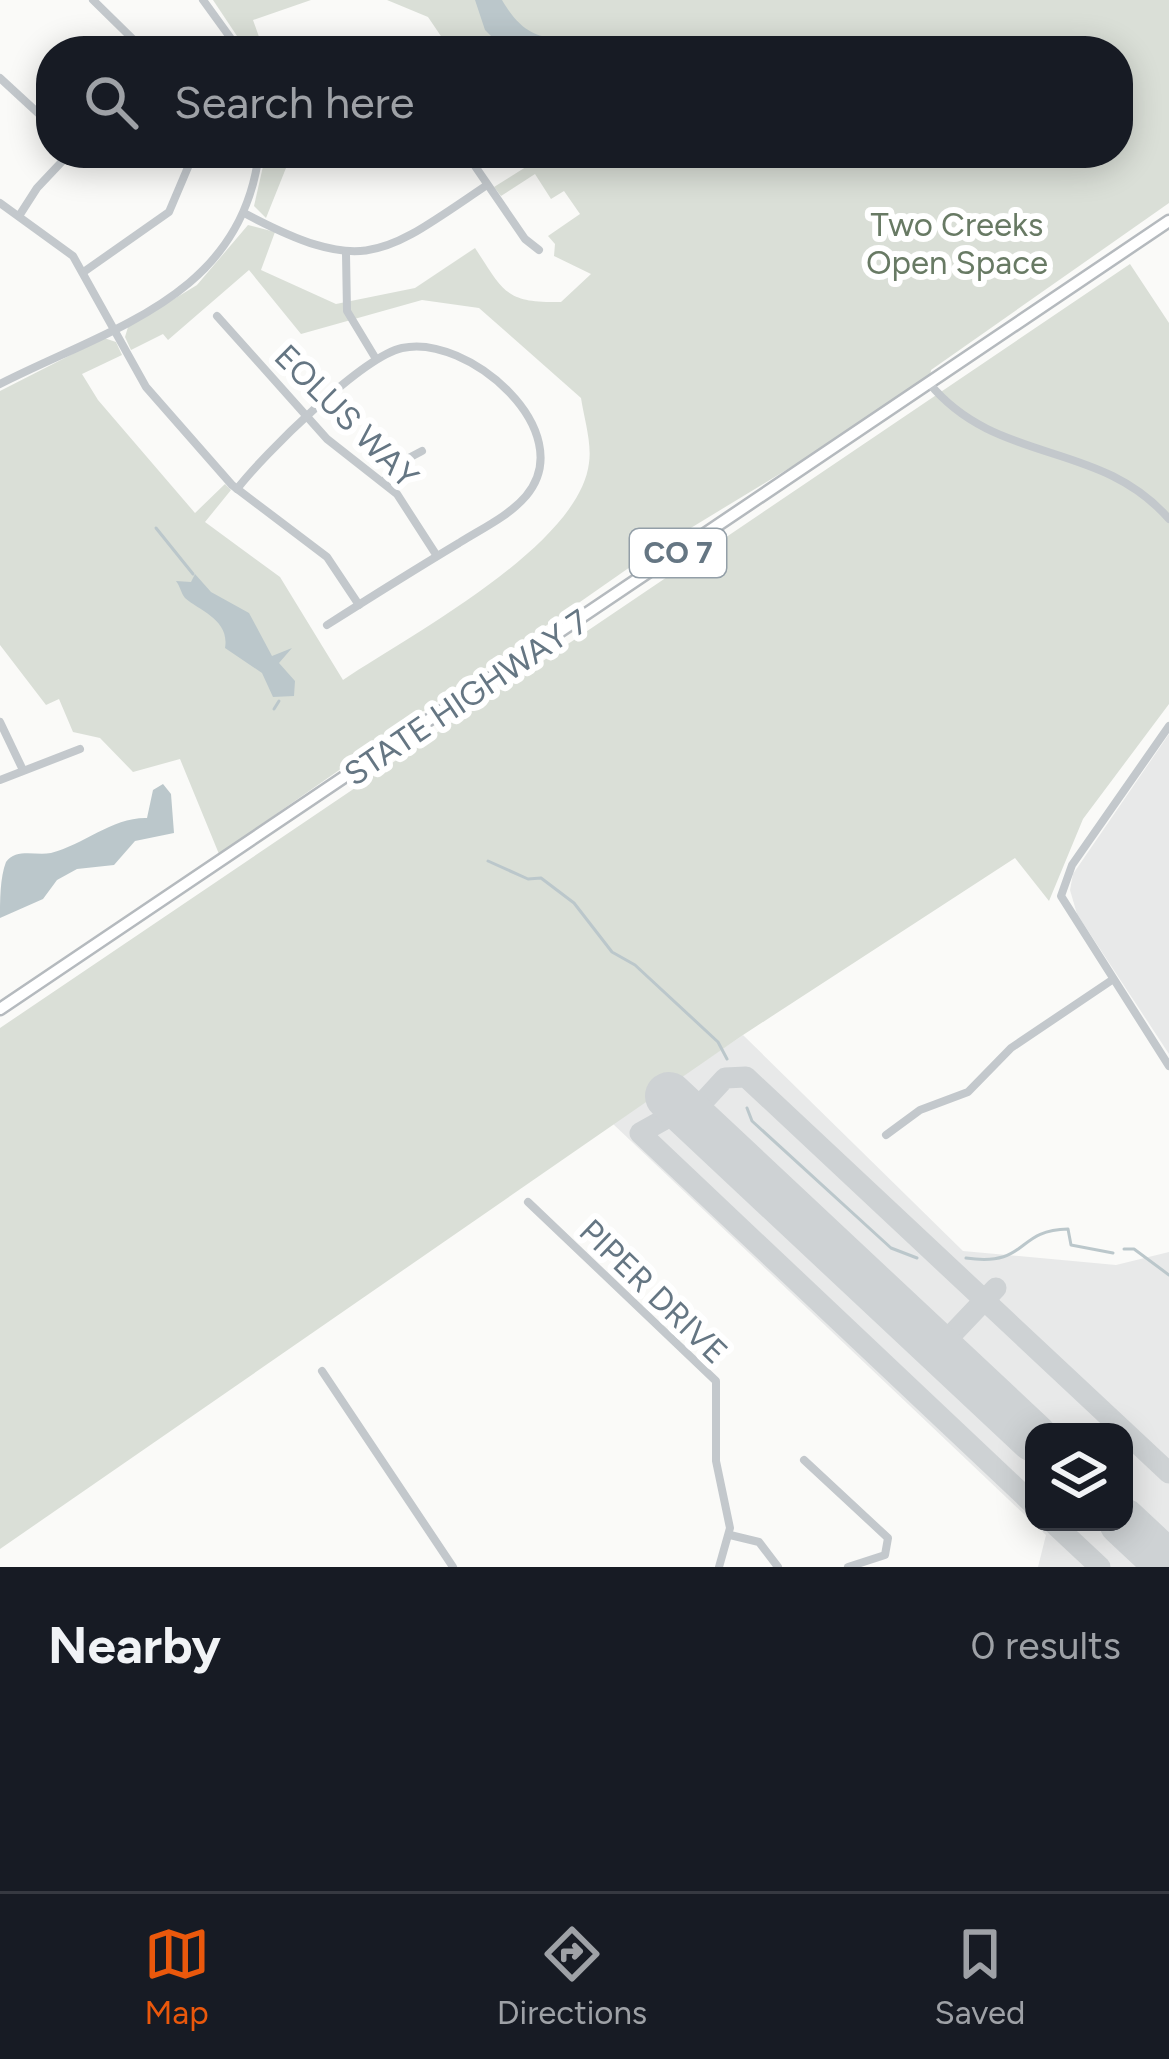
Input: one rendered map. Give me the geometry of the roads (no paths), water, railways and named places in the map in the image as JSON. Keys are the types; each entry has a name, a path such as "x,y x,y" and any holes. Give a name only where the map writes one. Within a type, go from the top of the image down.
{"main road":[{"name":"CO 7","path":"929,382 1169,221"},
{"name":"STATE HIGHWAY 7","path":"0,1009 929,382"}],"street":[{"path":"93,0 130,36"},
{"path":"203,0 229,36"},
{"path":"0,78 36,111"},
{"path":"20,216 56,168"},
{"path":"86,271 169,212 188,168"},
{"path":"0,384 186,288 226,248 246,214 256,168"},
{"path":"477,168 525,238 539,250"},
{"path":"246,214 346,254 398,244 488,184"},
{"path":"0,203 56,240 86,271 142,382 237,489 327,557 359,604"},
{"path":"346,254 346,311 376,359"},
{"name":"EOLUS WAY","path":"217,316 308,419 384,481 437,556"},
{"path":"237,489 376,359 421,346 455,353 519,406 535,426 541,456 526,496 328,626"},
{"path":"929,382 954,410 985,431 1109,471 1138,488 1169,519"},
{"path":"384,481 403,461 422,451"},
{"path":"0,722 22,768"},
{"path":"1169,726 1061,887 1065,908 1169,1066"},
{"path":"0,780 80,749"},
{"path":"886,1135 920,1110 968,1092 1011,1048 1112,980"},
{"name":"PIPER DRIVE","path":"528,1202 715,1378 716,1461 730,1534 719,1567"},
{"path":"322,1371 453,1567"},
{"path":"804,1460 888,1538 885,1555 848,1567"},
{"path":"730,1534 759,1542 778,1567"}],"waterway":[{"path":"156,528 193,574"},
{"path":"274,709 279,701"},
{"path":"488,861 528,879 541,878 574,903 612,952 635,965 718,1042 727,1059"},
{"path":"747,1108 752,1121 891,1248 917,1258"},
{"path":"966,1258 1001,1257 1038,1235 1068,1229 1071,1245 1113,1253"},
{"path":"1124,1249 1134,1249 1169,1275"}],"park label":[{"name":"Two Creeks Open Space","path":"957,243"}]}
